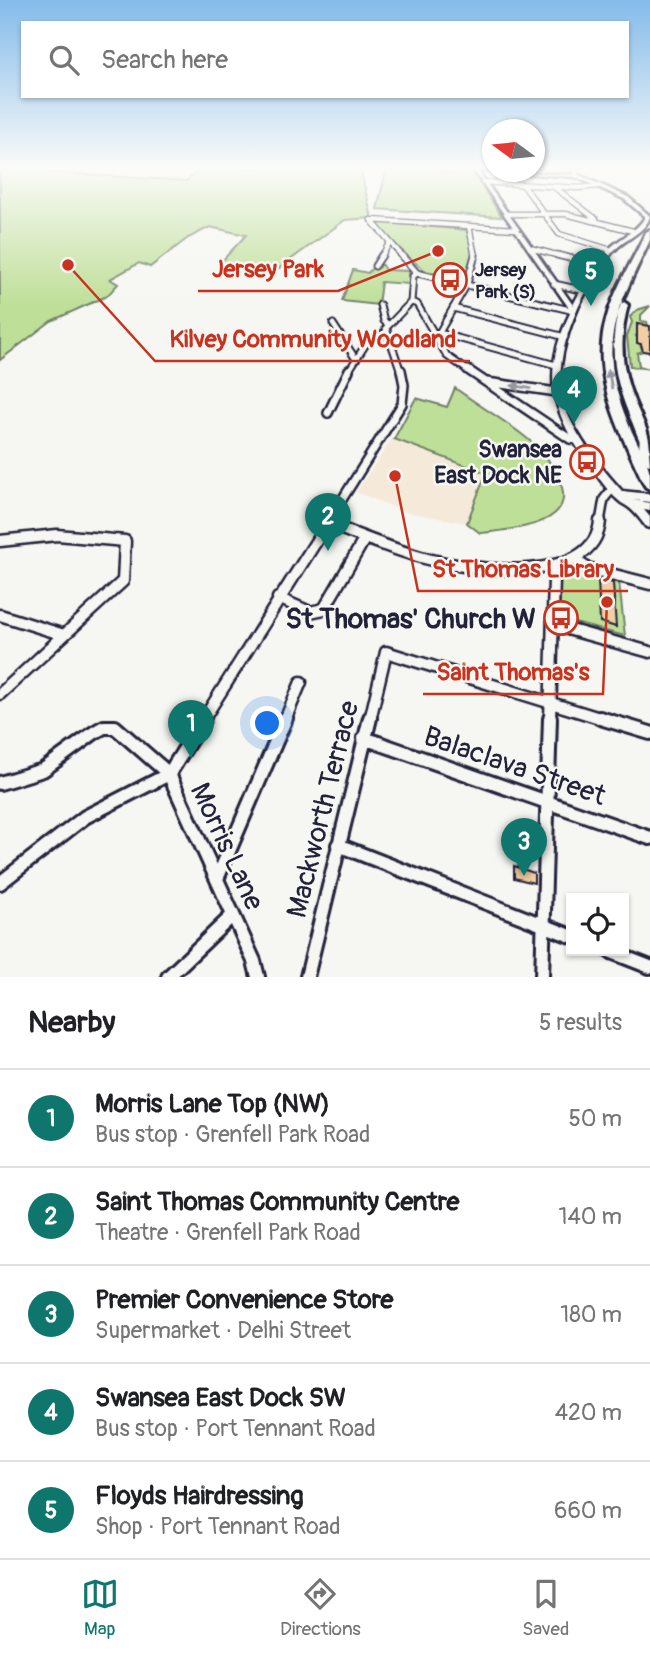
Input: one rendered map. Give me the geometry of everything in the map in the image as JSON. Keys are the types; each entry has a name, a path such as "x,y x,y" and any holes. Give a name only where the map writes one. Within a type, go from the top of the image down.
{"highway":[{"path":"650,232 614,310 606,346 614,398 650,484"},
{"path":"650,248 623,308 616,342 624,388 650,448"}],"street":[{"path":"507,214 566,214 633,231"},
{"path":"507,214 574,311"},
{"path":"544,214 559,234 611,250"},
{"path":"588,214 598,221"},
{"path":"648,219 611,250 574,311 556,365 557,392 577,440 616,491 650,524"},
{"path":"516,229 371,220 417,273 574,311"},
{"path":"438,336 477,258 476,242 469,226"},
{"path":"375,266 390,242"},
{"path":"530,248 601,266"},
{"path":"328,413 355,358 411,302 413,276 417,273"},
{"path":"554,284 586,291"},
{"path":"411,302 418,304 447,356 577,440"},
{"path":"0,884 85,817 169,775 402,404 406,392 380,305"},
{"path":"453,308 565,337"},
{"path":"333,324 355,358"},
{"path":"438,336 556,365"},
{"path":"485,381 557,392"},
{"path":"644,435 644,450 650,462"},
{"path":"327,523 393,551 432,563 496,570 550,565 573,559 594,546 599,536 605,496 616,491 650,498"},
{"path":"633,505 650,507"},
{"path":"0,541 57,535 125,541 123,581 0,694"},
{"path":"278,598 310,612 324,609 365,538"},
{"path":"573,559 587,568 650,583"},
{"path":"542,977 554,578 550,565"},
{"path":"0,615 64,635"},
{"path":"553,625 650,652"},
{"name":"Mackworth Terrace","path":"307,977 386,652 551,703"},
{"path":"218,879 301,682"},
{"path":"551,703 650,733"},
{"path":"0,783 43,770 104,727 115,727 169,775"},
{"name":"Balaclava Street","path":"364,738 650,838"},
{"name":"Morris Lane","path":"169,775 218,879 258,977"},
{"path":"338,845 566,934"},
{"path":"168,977 233,915"},
{"path":"622,956 650,967"}],"shaded area":[{"path":"392,439 487,473 467,523 406,512 356,492"}],"green space":[{"path":"0,214 371,214 372,218 345,220 275,271 220,263 246,235 210,227 188,238 150,267 139,263 110,279 118,284 107,296 51,321 0,360"},
{"path":"449,214 500,214 502,217"},
{"path":"375,222 466,230 473,248 467,275 455,280 442,279 429,273 404,253"},
{"path":"380,262 385,270 409,271 409,284 381,282 378,305 342,301 353,270 368,273 373,267 379,267"},
{"path":"650,306 641,315 641,321 647,322 648,325 637,324 640,337 636,336 643,351 637,353 639,366 650,369 630,366 627,336 632,322 630,317 637,310"},
{"path":"455,388 523,435 545,455 563,492 561,505 553,515 525,527 480,533 467,523 486,473 394,439 416,398 447,407"},
{"path":"564,567 619,582 625,636 559,619 560,572"}],"building":[{"path":"637,324 650,326 650,352 643,351 641,344 637,343"},
{"path":"598,579 613,583 616,627 600,622"},
{"path":"514,866 534,873 534,883 514,878"}],"place":[{"name":"Jersey Park","path":"438,251"},
{"name":"Kilvey Community Woodland","path":"68,265"},
{"name":"Jersey Park (S)","path":"450,280"},
{"name":"Floyds Hairdressing","path":"591,306"},
{"name":"Swansea East Dock SW","path":"574,424"},
{"name":"Swansea East Dock NE","path":"587,462"},
{"name":"St Thomas Library","path":"395,476"},
{"name":"Saint Thomas Community Centre","path":"328,551"},
{"name":"Saint Thomas's","path":"607,602"},
{"name":"St Thomas' Church W","path":"561,618"},
{"name":"Morris Lane Top (NW)","path":"191,758"},
{"name":"Premier Convenience Store","path":"524,876"}]}
